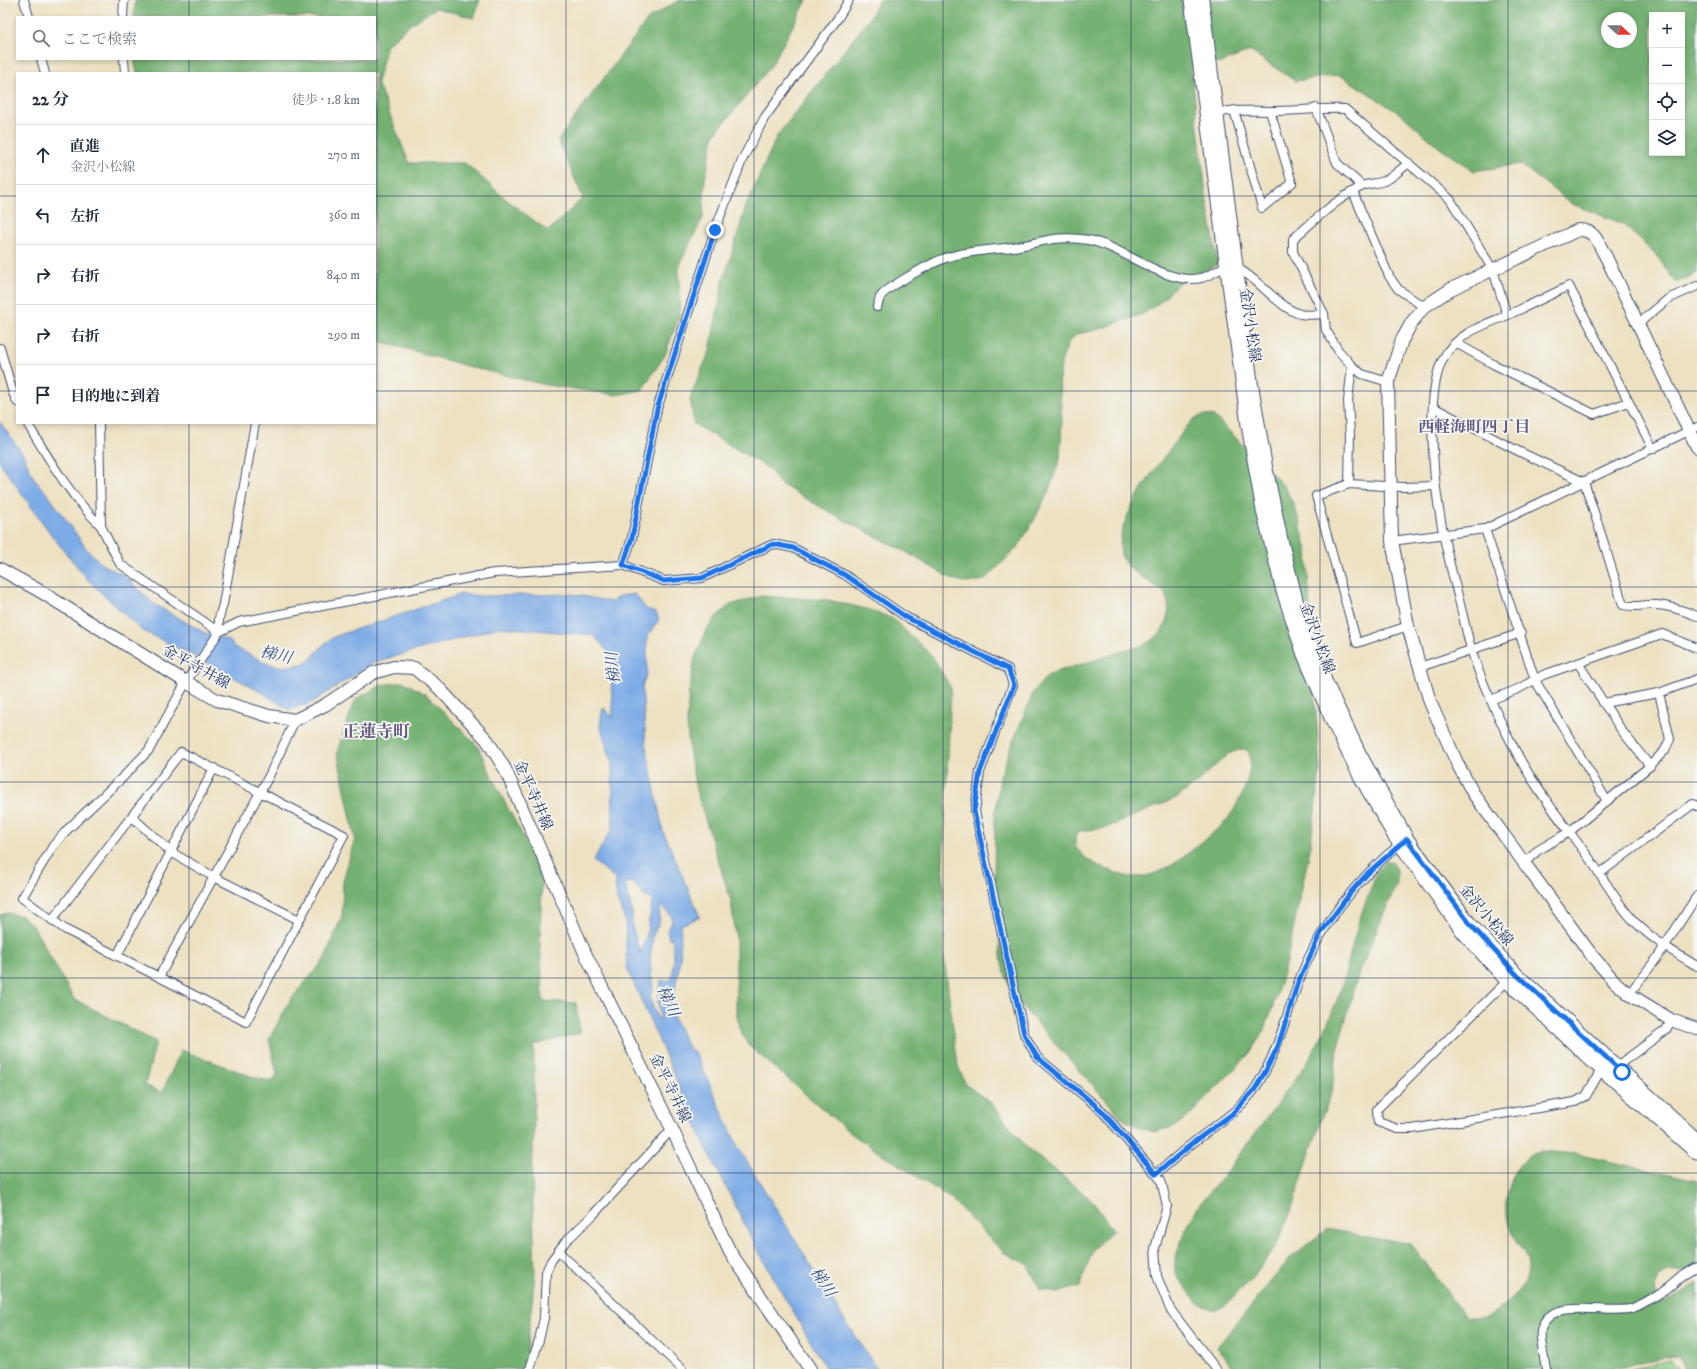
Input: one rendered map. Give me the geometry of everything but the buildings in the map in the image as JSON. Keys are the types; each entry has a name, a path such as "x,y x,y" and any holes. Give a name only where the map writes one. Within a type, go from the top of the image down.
{"main road":[{"name":"金沢小松線","path":"1192,0 1232,267 1265,464 1282,544 1300,616 1326,683 1360,755 1404,841 1511,977 1602,1070 1697,1153"},
{"name":"金沢小松線","path":"1202,0 1217,112 1232,267"},
{"path":"1697,447 1693,430 1638,324 1606,258 1592,232 1586,230 1578,230 1451,289 1424,307 1412,322 1402,340 1392,366 1388,382 1392,541 1408,626 1430,702 1457,763 1473,793 1593,957 1616,983 1629,994 1671,1020 1697,1029"},
{"name":"金平寺井線","path":"0,569 189,678 217,700 269,716 295,720 325,705 373,673 394,667 414,668 438,687 487,740 505,769 585,953 672,1129 730,1252 810,1369"},
{"name":"金沢小松線","path":"1511,977 1617,1066 1632,1082 1697,1140"}],"street":[{"path":"24,0 29,16"},
{"path":"123,16 124,0"},
{"path":"623,565 632,538 657,409 715,230 743,158 764,117 838,18 849,0"},
{"path":"41,60 45,72"},
{"path":"124,60 124,72"},
{"path":"1316,108 1337,163 1362,186"},
{"path":"1217,112 1234,110 1270,111 1345,108 1450,199 1493,270 1506,315"},
{"path":"1234,110 1262,208 1292,183 1270,111"},
{"path":"1388,382 1362,374 1352,366 1338,350 1326,330 1324,314 1292,252 1293,239 1330,207 1362,186 1382,182 1390,178 1409,163"},
{"path":"1353,192 1389,276 1398,289 1424,307"},
{"path":"877,307 881,296 899,282 951,256 979,250 1018,246 1059,237 1090,240 1121,251 1141,263 1181,278 1202,278 1232,267 1246,273 1289,310 1301,314 1324,314"},
{"path":"1653,449 1569,286 1472,330 1456,343 1443,359 1436,378 1433,407 1432,441 1435,486 1443,535 1472,650 1491,700 1511,743 1546,802 1635,922 1664,947 1697,966"},
{"path":"1638,324 1668,299 1697,286"},
{"path":"1456,343 1493,364 1594,414 1629,402"},
{"path":"0,348 16,399"},
{"path":"1349,484 1350,434 1348,401 1352,366"},
{"path":"1433,407 1518,451 1584,482 1599,524 1606,554 1623,605 1631,607 1657,605 1684,610 1697,616"},
{"path":"28,424 63,482 89,515 101,526 120,564 219,632"},
{"path":"99,424 101,526"},
{"path":"219,632 219,618 223,604 255,424"},
{"path":"1392,541 1486,529 1693,430"},
{"path":"1408,626 1357,644 1316,496 1349,484 1435,486"},
{"path":"1486,529 1536,680 1607,801"},
{"path":"52,920 181,752 344,835 246,1022 66,930 52,920 22,898 53,846 67,830 149,750 189,678 219,632 239,622 494,573 623,565 664,581 702,578 773,544 793,548 845,575 906,617 1008,669 1014,685 980,772 974,811 1024,1034 1037,1057 1101,1110 1161,1180 1167,1206 1155,1248 1157,1276 1170,1309 1216,1369"},
{"path":"1420,667 1520,633"},
{"path":"1491,700 1520,688 1543,675 1662,634 1697,648"},
{"path":"1578,663 1622,731 1650,766"},
{"path":"1603,703 1659,693 1697,679"},
{"path":"1525,864 1537,851 1569,832 1650,766 1665,750 1670,739 1659,693"},
{"path":"159,977 269,776 295,720"},
{"path":"117,956 214,768"},
{"path":"1599,874 1692,804 1697,806"},
{"path":"132,817 171,852 214,877 299,920"},
{"path":"1156,1174 1198,1139 1232,1114 1255,1089 1278,1046 1297,985 1320,934 1351,892 1369,872 1404,841"},
{"path":"1629,994 1664,947 1697,896"},
{"path":"1511,977 1377,1109 1378,1122 1398,1128 1412,1129 1575,1102 1586,1096 1602,1070 1617,1066 1666,1030 1671,1020"},
{"path":"530,1369 544,1318 546,1272 551,1261 565,1242 592,1216 672,1129"},
{"path":"559,1252 682,1369"},
{"path":"1546,1369 1541,1331 1547,1318 1564,1310 1586,1307 1619,1310 1633,1308 1664,1291 1688,1271 1697,1267"}],"green space":[{"path":"135,0 480,0 474,18 436,8 409,25 387,45 377,82 409,163 465,163 508,201 548,231 583,198 558,140 648,19 679,0 807,0 771,66 714,135 705,179 703,218 679,265 680,314 665,355 642,390 617,395 546,385 470,367 376,340 376,72 137,72 134,60 376,60 376,16 134,16"},
{"path":"879,0 1697,0 1697,273 1676,283 1656,255 1623,224 1572,204 1520,164 1474,171 1441,149 1402,115 1340,75 1295,81 1250,51 1221,63 1191,68 1206,195 1218,264 1177,284 1163,300 1143,314 1096,330 1077,334 1068,343 1062,360 1059,378 1062,422 1060,459 1048,493 1018,547 985,580 968,583 952,579 904,551 842,519 780,484 768,468 694,424 690,398 710,350 723,282 746,206 777,136 872,15"},
{"path":"1204,415 1214,416 1284,486 1294,505 1307,550 1313,673 1320,770 1310,849 1288,955 1265,1029 1249,1054 1188,1117 1173,1127 1153,1132 1124,1120 1016,1000 1002,965 994,883 995,815 1000,777 1012,744 1034,691 1049,674 1144,645 1159,635 1166,624 1169,610 1166,594 1136,573 1123,560 1120,546 1122,531 1128,514 1147,481 1193,420","holes":["1245,749 1250,755 1249,774 1244,789 1233,811 1220,827 1178,861 1168,867 1148,875 1137,877 1124,876 1091,862 1082,855 1075,846 1075,837 1080,831 1106,828 1176,798 1197,783 1228,754"]},
{"path":"762,596 828,600 871,610 893,619 932,656 951,688 943,863 944,957 958,1066 966,1085 991,1103 1027,1148 1093,1201 1113,1230 1093,1249 1080,1286 1057,1293 1040,1289 1028,1265 1003,1252 950,1198 853,1135 748,1045 739,1028 736,1009 736,937 731,901 696,790 689,749 687,723 689,690 695,658 706,631 716,617 730,605"},
{"path":"404,682 427,695 477,745 524,838 542,879 540,939 543,1001 576,1003 580,1033 534,1045 534,1134 532,1170 535,1274 526,1358 523,1369 0,1369 0,915 8,913 22,916 33,926 74,999 156,1042 145,1085 162,1093 181,1050 248,1075 272,1082 277,1074 269,1039 291,999 324,960 342,916 343,881 355,838 337,752 346,724 356,699 381,685"},
{"path":"1386,861 1393,863 1397,870 1397,883 1359,972 1337,1050 1332,1092 1321,1119 1291,1211 1276,1246 1252,1278 1223,1308 1214,1310 1198,1303 1175,1274 1175,1261 1184,1233 1199,1205 1228,1170 1305,1066 1324,1032 1341,990 1359,920 1379,868"},
{"path":"1540,1151 1576,1154 1697,1181 1697,1269 1663,1273 1658,1277 1654,1289 1658,1297 1664,1303 1697,1284 1697,1369 1685,1369 1679,1356 1607,1369 1234,1369 1217,1347 1290,1258 1327,1229 1412,1245 1466,1317 1485,1317 1495,1312 1517,1293 1524,1284 1526,1278 1528,1263 1523,1251 1510,1230 1506,1207 1507,1197 1512,1178 1522,1161 1529,1155"},
{"path":"1671,1361 1679,1369 1632,1369"}],"water":[{"name":"梯川","path":"0,422 24,456 34,479 49,496 86,548 103,565 125,576 154,604 205,633 230,641 234,647 268,664 285,667 302,664 312,658 324,644 336,636 462,594 481,596 573,594 612,602 620,596 635,594 646,609 656,612 659,620 647,636 647,673 642,686 646,746 663,831 700,917 681,925 680,960 671,1012 689,1049 695,1052 738,1147 845,1321 877,1369 826,1369 756,1247 705,1145 627,968 625,920 617,900 615,878 593,861 613,827 612,764 600,725 603,707 613,718 610,655 594,635 500,627 374,662 311,703 289,710 265,694 141,630 88,580 53,537 0,463","holes":["632,882 645,897 650,898 652,902 646,938 640,953 632,926 632,911 625,883","660,906 669,913 672,919 672,922 667,930 669,939 672,937 674,957 672,979 667,981 661,980 658,1003 660,1016 659,1021 653,1008 650,995 653,992 650,961 653,935 659,924"]}],"district":[{"name":"西軽海町四丁目","path":"1474,427"},
{"name":"正蓮寺町","path":"376,732"}],"route":[{"path":"715,230 657,409 632,538 623,565 664,581 702,578 773,544 793,548 845,575 906,617 1008,669 1014,685 980,772 974,811 1024,1034 1037,1057 1101,1110 1156,1174 1198,1139 1232,1114 1255,1089 1278,1046 1297,985 1308,957 1320,934 1351,892 1369,872 1407,839 1470,924 1516,974 1622,1072"}]}
